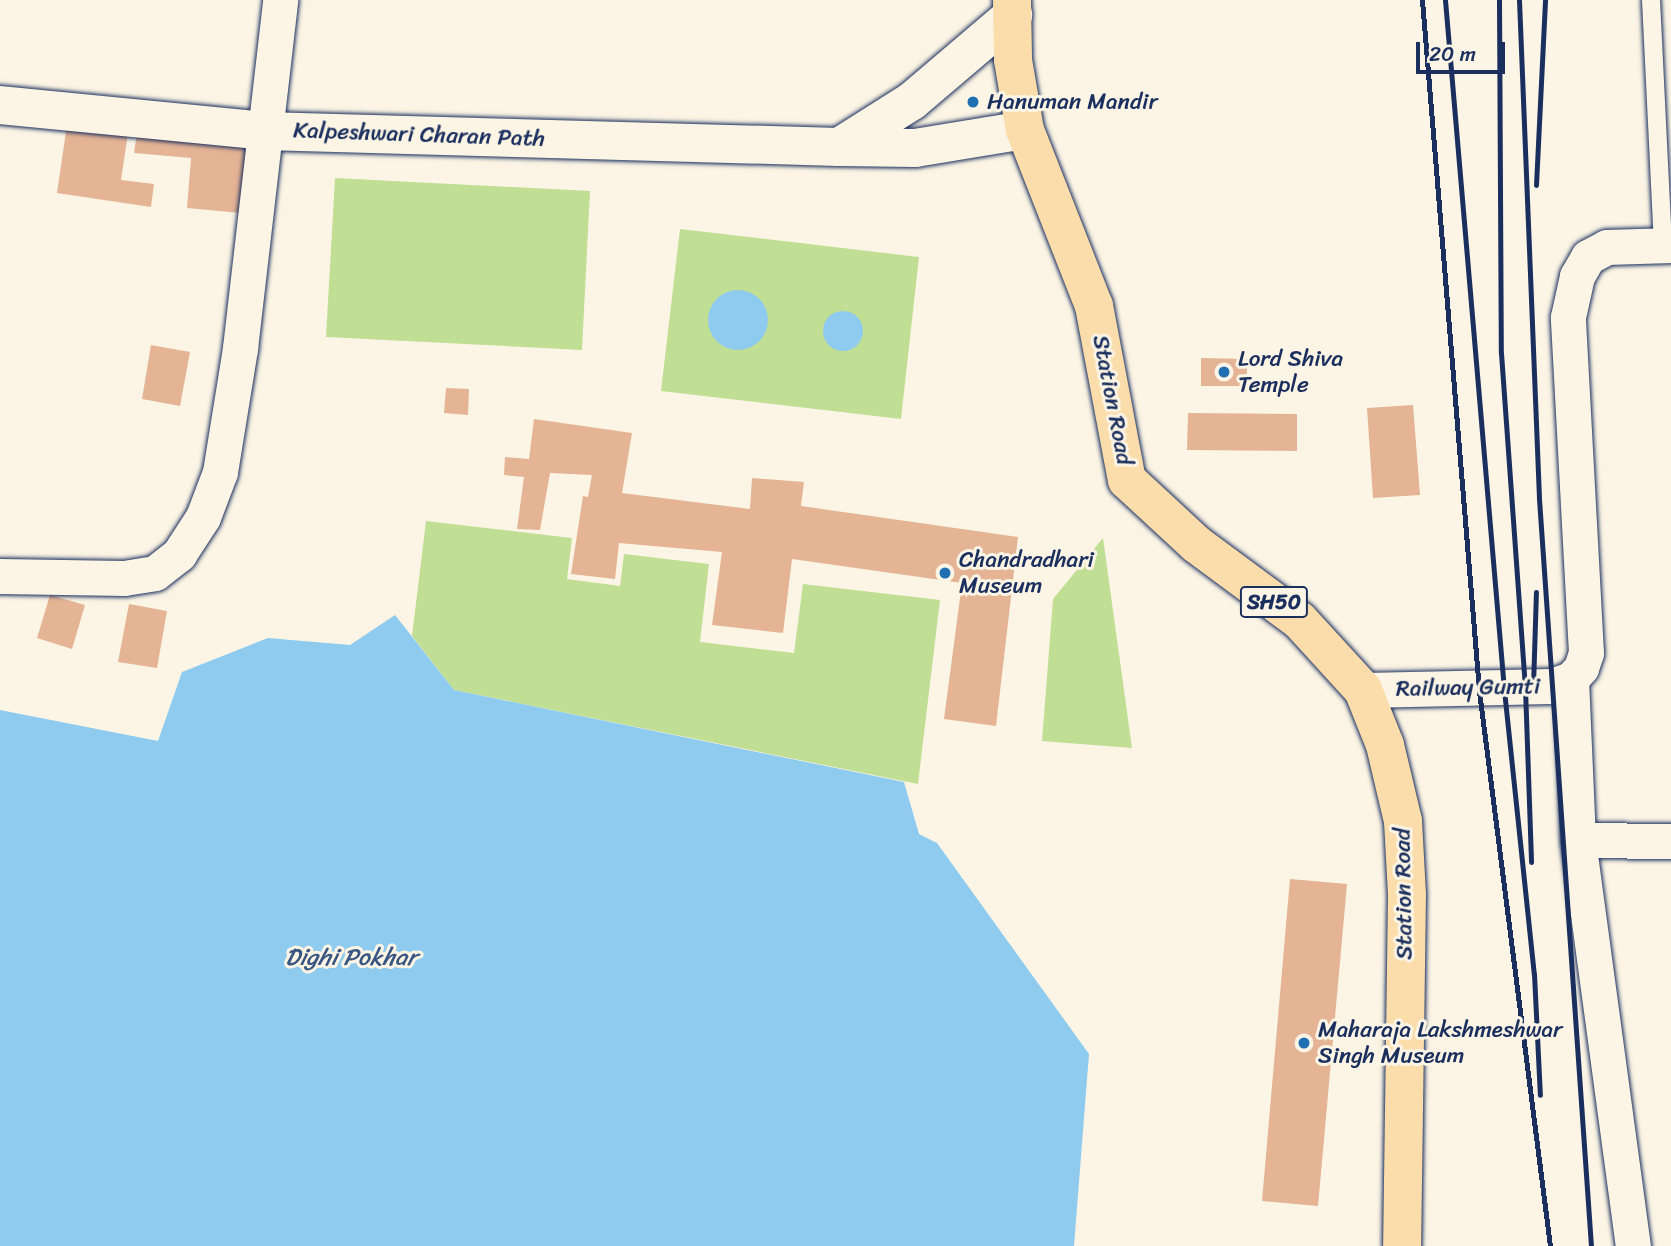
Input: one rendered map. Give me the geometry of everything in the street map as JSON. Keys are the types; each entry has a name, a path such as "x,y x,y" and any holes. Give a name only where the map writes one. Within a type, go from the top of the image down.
{"main road":[{"name":"Station Road","path":"1013,8 1013,60 1025,130 1094,306 1127,480 1196,544 1300,621 1363,690 1385,745 1404,821 1407,895 1402,1246"}],"street":[{"path":"0,576 124,578 155,573 179,554 203,517 220,472 240,348 280,0"},
{"path":"839,147 912,101 1013,8"},
{"name":"Kalpeshwari Charan Path","path":"0,106 264,131 839,147 915,148 1025,130"},
{"path":"1633,1246 1578,840 1571,679 1586,653 1568,317 1577,276 1588,257 1607,247 1667,245"},
{"name":"Railway Gumti","path":"1363,690 1504,690 1550,686 1571,679"},
{"path":"1578,840 1671,841"}],"lane":[{"path":"1651,0 1667,245"}],"green space":[{"path":"335,178 590,191 582,350 326,337"},
{"path":"680,229 919,257 901,419 661,391"},
{"path":"426,521 572,538 567,579 620,586 624,554 709,564 700,642 794,653 803,584 940,600 918,784 454,690 412,636"},
{"path":"1103,538 1132,748 1042,741 1053,599"}],"water":[{"path":"738,290 755,295 763,303 768,320 763,337 755,345 738,350 721,345 713,337 708,320 713,303 721,295"},
{"path":"843,311 857,317 863,331 857,345 843,351 829,345 823,331 829,317"},
{"name":"Dighi Pokhar","path":"395,615 454,690 904,782 919,834 937,843 1089,1054 1074,1246 0,1246 0,710 158,741 182,672 268,638 350,645"}],"building":[{"path":"68,118 129,127 121,180 154,184 151,207 57,193"},
{"path":"137,132 247,142 241,213 187,208 191,158 134,153"},
{"path":"151,345 190,352 180,406 142,399"},
{"name":"Lord Shiva Temple","path":"1201,358 1247,359 1247,386 1201,386"},
{"path":"446,388 469,389 468,415 444,413"},
{"path":"1413,405 1420,495 1373,498 1367,408"},
{"path":"1188,413 1297,414 1297,451 1187,450"},
{"path":"534,419 632,433 622,493 750,509 752,478 804,482 801,506 1018,537 996,726 944,719 962,583 792,559 783,633 712,625 722,552 619,543 615,579 571,574 583,496 588,497 592,475 550,473 540,530 517,529 524,477 504,475 505,457 529,459"},
{"path":"50,595 85,605 72,649 37,638"},
{"path":"129,604 167,611 157,668 118,662"},
{"path":"1290,879 1347,884 1318,1206 1262,1201"}],"railway":[{"path":"1422,0 1479,691 1550,1246"},
{"path":"1445,0 1504,690 1534,974 1540,1095"},
{"path":"1499,0 1501,353 1525,688 1531,862"},
{"path":"1519,0 1539,499 1591,1246"},
{"path":"1536,185 1545,0"},
{"path":"1533,686 1536,592"}],"place":[{"name":"Hanuman Mandir","path":"973,102"},
{"name":"Lord Shiva Temple","path":"1224,372"},
{"name":"Chandradhari Museum","path":"945,573"},
{"name":"Maharaja Lakshmeshwar Singh Museum","path":"1304,1043"}]}
